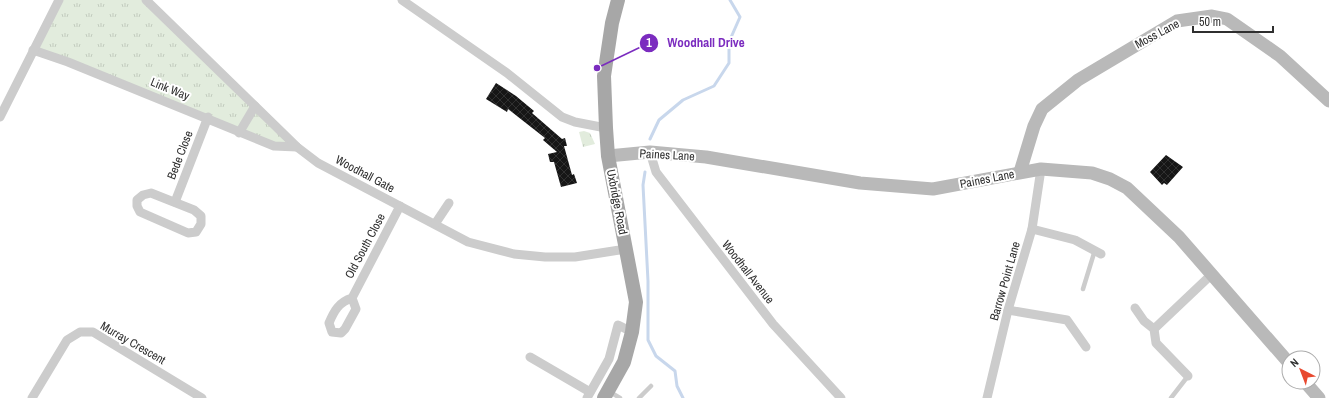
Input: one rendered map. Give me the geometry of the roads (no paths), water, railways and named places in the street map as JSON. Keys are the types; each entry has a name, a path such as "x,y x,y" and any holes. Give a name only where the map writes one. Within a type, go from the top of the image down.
{"main road":[{"name":"Uxbridge Road","path":"611,396 624,362 632,332 636,302 608,156 606,128 604,76 612,23 618,0"}],"street":[{"path":"0,117 59,0"},
{"name":"Woodhall Gate","path":"146,0 297,147 318,163 468,242 514,254 545,257 575,257 626,249"},
{"path":"402,0 507,73 562,117 575,122 606,128"},
{"name":"Moss Lane","path":"1020,172 1034,126 1042,109 1078,80 1177,21 1212,16 1227,19 1280,56 1329,101"},
{"name":"Link Way","path":"33,50 68,62 208,117 239,132 274,146 297,147"},
{"path":"239,132 256,106"},
{"name":"Bede Close","path":"174,202 208,117"},
{"name":"Paines Lane","path":"608,156 650,152 708,158 860,183 933,189 1041,169 1092,173 1110,179 1127,188 1179,237 1281,354"},
{"name":"Woodhall Avenue","path":"650,152 656,172 768,318 841,398"},
{"name":"Barrow Point Lane","path":"987,398 1008,310 1032,229 1041,169"},
{"path":"151,193 174,202 194,210 201,216 201,224 196,232 188,233 140,212 137,206 137,200 143,195 151,193"},
{"path":"435,224 449,203"},
{"name":"Old South Close","path":"352,298 400,206"},
{"path":"1032,229 1075,240 1098,252"},
{"path":"1154,329 1211,275"},
{"path":"1135,308 1144,321 1154,329 1156,343 1188,376"},
{"path":"1008,310 1067,320 1086,347"},
{"path":"530,358 588,395 608,359 618,325 632,332"},
{"name":"Murray Crescent","path":"32,398 67,340 80,332 93,332 202,398"},
{"path":"1312,390 1319,398"}],"lane":[{"path":"1083,289 1098,252"},
{"path":"1171,398 1188,376"},
{"path":"639,398 650,386"}],"waterway":[{"path":"650,139 659,120 683,100 714,86 729,63 729,42 740,17 730,0"},
{"path":"645,172 643,185 648,281 648,340 656,356 675,371 677,386 683,398"}],"place":[{"name":"Woodhall Drive","path":"597,68"}]}
